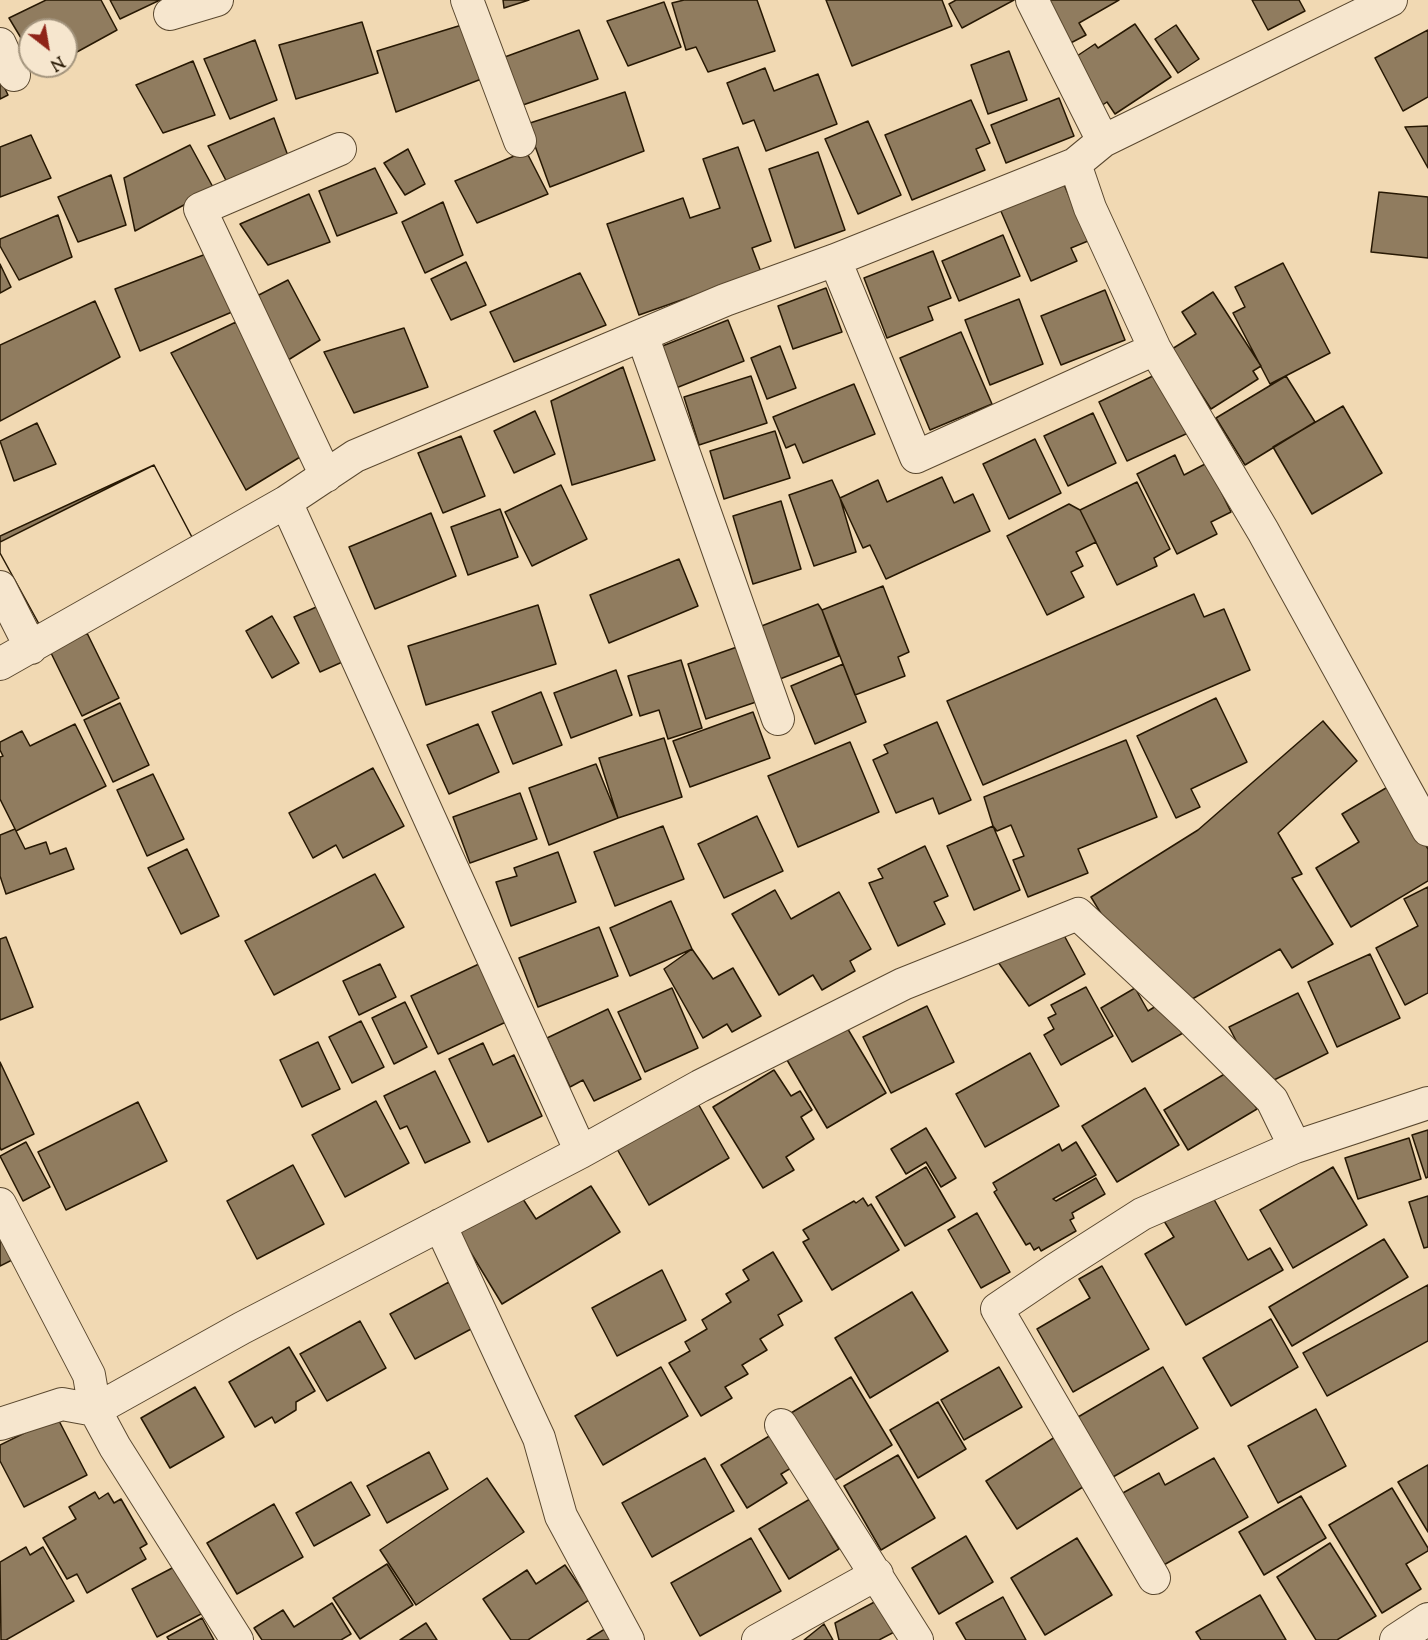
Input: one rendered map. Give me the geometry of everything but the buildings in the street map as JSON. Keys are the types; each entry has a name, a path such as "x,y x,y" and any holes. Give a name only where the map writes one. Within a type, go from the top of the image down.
{"street":[{"path":"170,14 217,0"},
{"path":"467,0 520,141"},
{"path":"1032,0 1103,141"},
{"path":"0,664 286,502 355,456 725,300 835,260 1075,164 1103,141 1391,0"},
{"path":"0,44 14,75"},
{"path":"326,476 200,209 340,149"},
{"path":"1075,164 1090,208 1155,350 1263,531 1428,830"},
{"path":"835,260 916,457 1155,350"},
{"path":"642,336 778,719"},
{"path":"286,502 581,1152"},
{"path":"0,587 31,648"},
{"path":"0,1424 62,1404 95,1410 242,1328 581,1152 700,1086 903,984 1078,914 1190,1018 1272,1100 1295,1147"},
{"path":"1154,1578 997,1309 1142,1215 1295,1147 1428,1103"},
{"path":"0,1204 89,1375 95,1410 115,1447 237,1640"},
{"path":"440,1225 539,1438 561,1516 628,1640"},
{"path":"781,1425 917,1640"},
{"path":"759,1640 877,1574"},
{"path":"1396,1640 1428,1619"}]}
